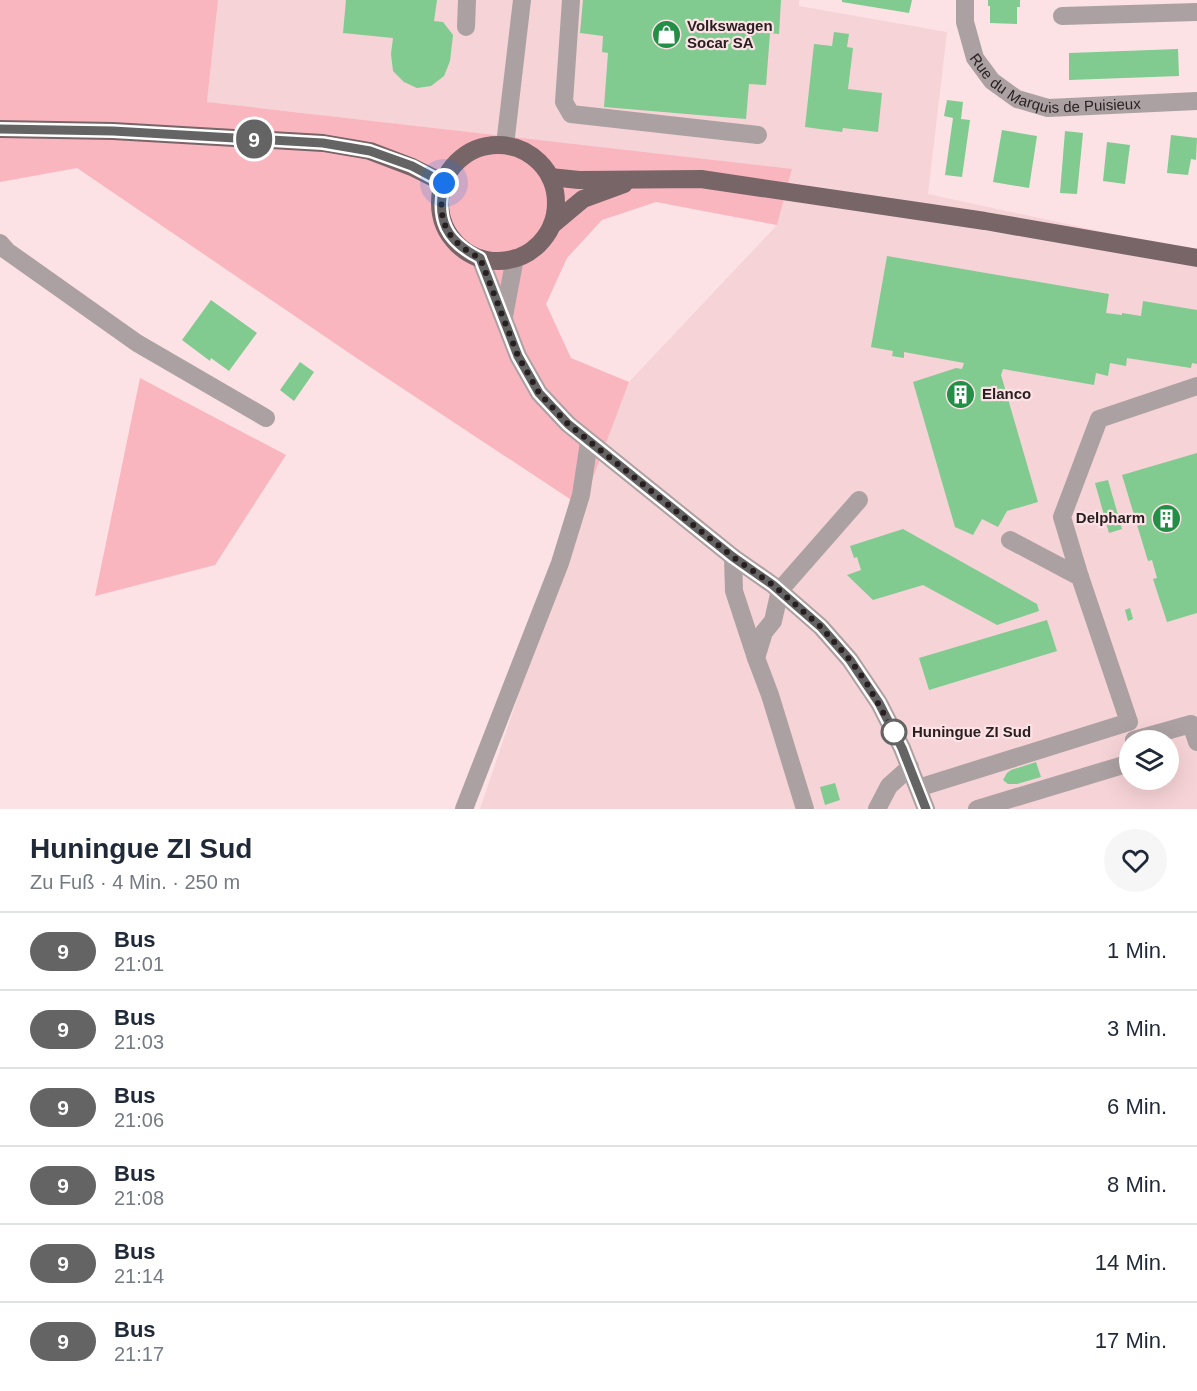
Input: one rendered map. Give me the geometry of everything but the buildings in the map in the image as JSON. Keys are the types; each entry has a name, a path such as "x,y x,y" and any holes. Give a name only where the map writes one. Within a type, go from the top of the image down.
{"main road":[{"path":"0,129 113,131 323,143 370,151 412,166 444,183"},
{"path":"552,225 556,201 550,177 539,161 523,150 505,145 486,146 468,153 453,166 444,183 440,201 442,219 450,236 463,249 480,258 497,261 515,258 537,246 552,225 584,200 637,178"},
{"path":"550,177 579,180 637,178 713,180 985,221 1197,258"}],"street":[{"path":"466,27 467,0"},
{"path":"505,145 522,0"},
{"path":"571,0 564,102 572,114 758,135"},
{"name":"Rue du Marquis de Puisieux","path":"965,0 965,22 975,58 992,81 1017,99 1048,108 1197,101"},
{"path":"1062,16 1197,12"},
{"path":"0,243 7,251 137,344 266,418"},
{"path":"480,258 518,356 539,393 568,424 589,442 733,557 780,590 821,627 850,660 879,703 910,767 926,809"},
{"path":"504,316 515,258"},
{"path":"1132,730 1062,518 1099,419 1197,386"},
{"path":"465,809 560,563 581,495 589,442"},
{"path":"756,658 764,632 773,621 780,590 859,500"},
{"path":"1010,540 1080,577"},
{"path":"733,557 734,591 770,695 805,809"},
{"path":"918,788 1129,722"},
{"path":"1170,730 1191,724 1197,742"},
{"path":"977,809 1119,766"},
{"path":"877,809 889,786 910,767"}],"shaded area":[{"path":"0,0 218,0 207,102 792,169 777,225 656,202 602,220 567,258 546,304 571,358 629,382 582,507 355,357 77,168 0,182"},
{"path":"218,0 799,0 799,6 947,32 928,194 1197,252 1197,809 480,809 582,507 629,382 777,225 792,170 207,102"},
{"path":"140,378 286,455 215,565 95,596"}],"bus line":[{"name":"9","path":"0,129 113,131 323,143 370,151 412,166 444,183 440,201 442,219 450,236 463,249 480,258 518,356 539,393 568,424 610,459 733,557 773,585 821,627 850,660 879,703 902,748 926,809"}],"place":[{"name":"Volkswagen Socar SA","path":"666,35"},
{"name":"Elanco","path":"961,394"},
{"name":"Delpharm","path":"1166,518"},
{"name":"Huningue ZI Sud","path":"894,732"}],"route":[{"path":"444,183 440,201 442,219 450,236 463,249 480,258 518,356 539,393 568,424 610,459 733,557 773,585 821,627 866,682 894,732"}]}
